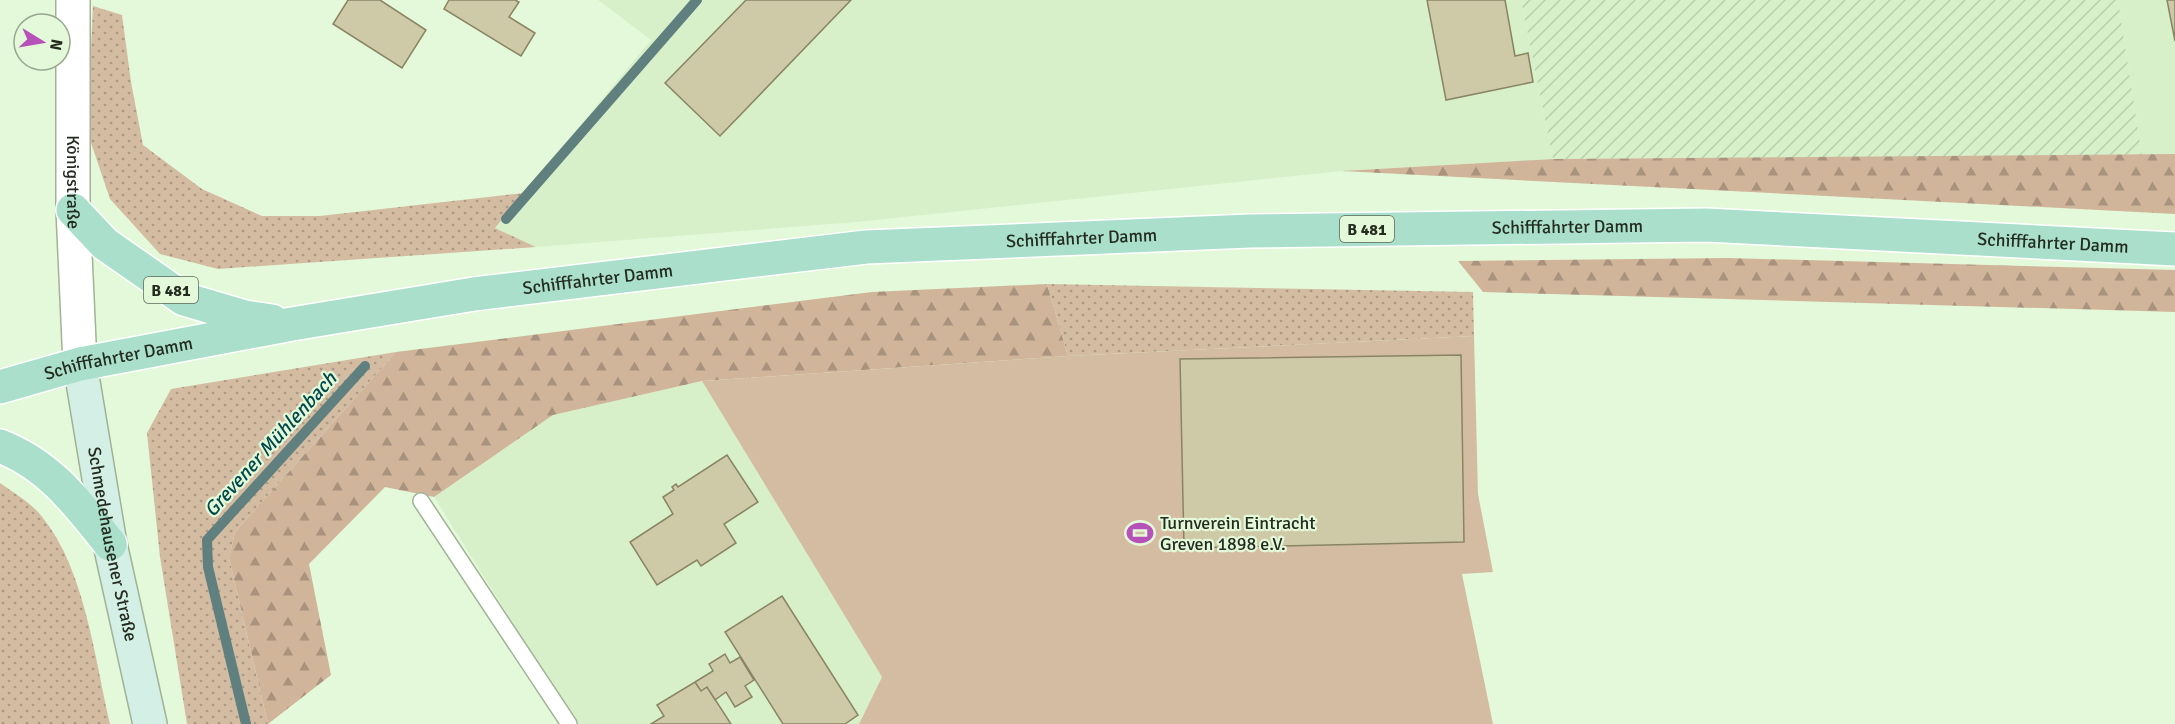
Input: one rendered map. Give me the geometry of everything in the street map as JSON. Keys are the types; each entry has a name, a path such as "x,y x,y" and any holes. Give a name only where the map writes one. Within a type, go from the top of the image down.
{"main road":[{"name":"B 481","path":"73,210 105,244 184,299 245,317 292,324"},
{"name":"Schifffahrter Damm","path":"0,387 80,364 292,324 485,293 866,247 1239,231 1706,225 2175,249"},
{"name":"Schmedehausener Straße","path":"80,364 110,544 150,724"},
{"path":"0,446 17,453 48,473 71,494 110,544"}],"street":[{"name":"Königstraße","path":"72,0 73,210 80,364"}],"lane":[{"path":"421,501 569,724"}],"shaded area":[{"path":"598,0 1521,0 1553,159 1342,171 856,222 536,247 495,228 651,40"},
{"path":"1521,0 2118,0 2142,156 1553,159"},
{"path":"2118,0 2175,0 2175,154 2142,156"},
{"path":"93,6 122,15 143,145 202,189 262,216 320,216 524,193 495,228 536,247 218,269 160,254 110,199 87,131"},
{"path":"1047,284 1473,292 1474,336 1068,356"},
{"name":"Turnverein Eintracht Greven 1898 e.V.","path":"1474,336 1478,494 1493,572 1462,574 1493,724 859,724 882,677 702,381 1068,356"},
{"path":"396,352 235,532 229,558 268,724 187,724 160,557 147,433 171,389"},
{"path":"702,381 882,677 859,724 576,724 434,497 553,415"},
{"path":"0,483 39,513 57,539 69,563 87,616 110,724 0,724"}],"green space":[{"path":"2175,154 2175,214 1342,171 1553,159"},
{"path":"1727,258 2175,270 2175,312 1483,292 1458,261"},
{"path":"1047,284 1068,356 702,381 553,415 434,497 385,487 309,564 331,675 268,724 229,558 235,532 396,352 872,292"}],"building":[{"path":"348,0 380,0 426,30 402,68 333,24"},
{"path":"449,0 515,0 519,2 509,17 535,33 521,56 444,9"},
{"path":"746,0 851,0 720,136 665,83"},
{"path":"1427,0 1505,0 1515,56 1528,53 1533,82 1446,100"},
{"path":"2167,0 2175,0 2175,41"},
{"path":"1461,355 1464,542 1184,548 1180,359"},
{"path":"727,455 758,502 724,524 736,543 701,566 697,560 657,585 630,542 673,514 663,497 674,490 672,487 676,484 678,487"},
{"path":"782,596 858,715 845,724 783,724 725,632"},
{"path":"725,654 730,663 740,657 754,680 745,686 752,697 735,707 726,692 715,700 707,687 701,691 695,682 713,671 709,664"},
{"path":"695,682 701,691 707,687 731,724 651,724 664,716 657,705"}],"waterway":[{"name":"Grevener Mühlenbach","path":"506,219 697,0"},
{"name":"Grevener Mühlenbach","path":"246,724 208,567 207,540 365,366"}],"place":[{"name":"Turnverein Eintracht Greven 1898 e.V.","path":"1140,533"}]}
